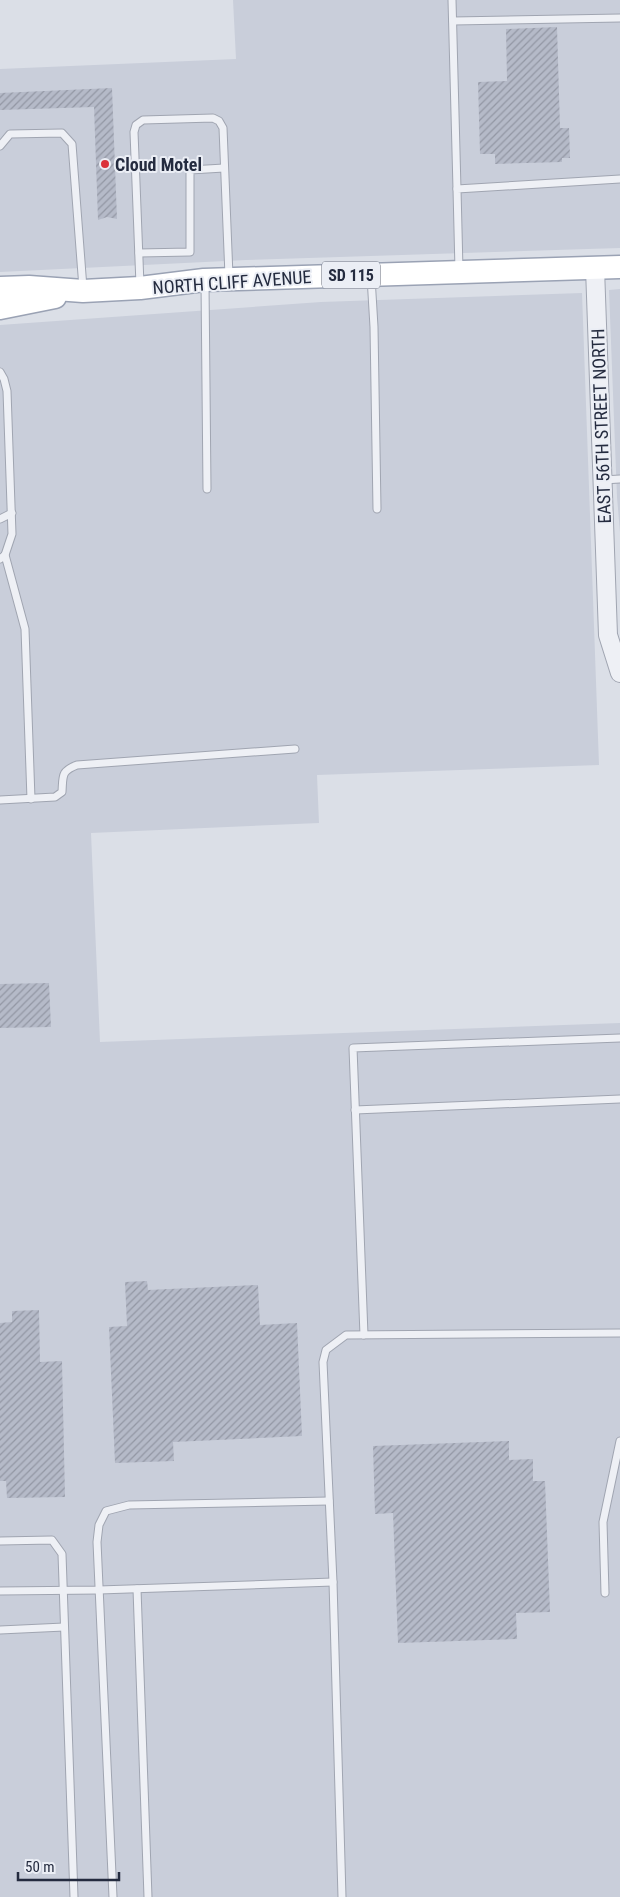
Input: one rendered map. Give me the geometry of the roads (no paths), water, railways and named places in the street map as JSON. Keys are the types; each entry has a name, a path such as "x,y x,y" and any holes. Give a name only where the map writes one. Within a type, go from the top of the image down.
{"main road":[{"name":"NORTH CLIFF AVENUE","path":"0,288 29,287 83,291 140,288 204,280 620,267"},
{"name":"NORTH CLIFF AVENUE","path":"0,308 83,291"}],"street":[{"name":"EAST 56TH STREET NORTH","path":"595,268 611,480 608,635 620,673"}],"lane":[{"path":"452,0 459,272"},
{"path":"453,21 620,18"},
{"path":"140,288 134,132 136,125 143,120 213,118 219,121 223,128 229,279"},
{"path":"0,146 10,134 62,133 72,144 83,291"},
{"path":"138,253 190,252 190,170 224,168"},
{"path":"457,189 620,180"},
{"path":"371,275 374,327 377,509"},
{"path":"204,280 207,489"},
{"path":"2,376 8,391 12,513 12,534 3,557 25,629 31,799"},
{"path":"0,519 12,513"},
{"path":"0,800 55,796 62,792 63,775 66,769 77,765 295,749"},
{"path":"364,1335 353,1048 620,1038"},
{"path":"356,1110 620,1100"},
{"path":"342,1897 333,1582 323,1362 326,1350 346,1335 620,1333"},
{"path":"605,1593 603,1522 620,1441"},
{"path":"113,1897 97,1542 98,1525 106,1511 129,1505 330,1501"},
{"path":"0,1541 52,1540 62,1554 74,1897"},
{"path":"0,1591 64,1591 333,1582"},
{"path":"137,1589 148,1897"},
{"path":"0,1630 64,1627"}],"place":[{"name":"Cloud Motel","path":"105,164"}]}
